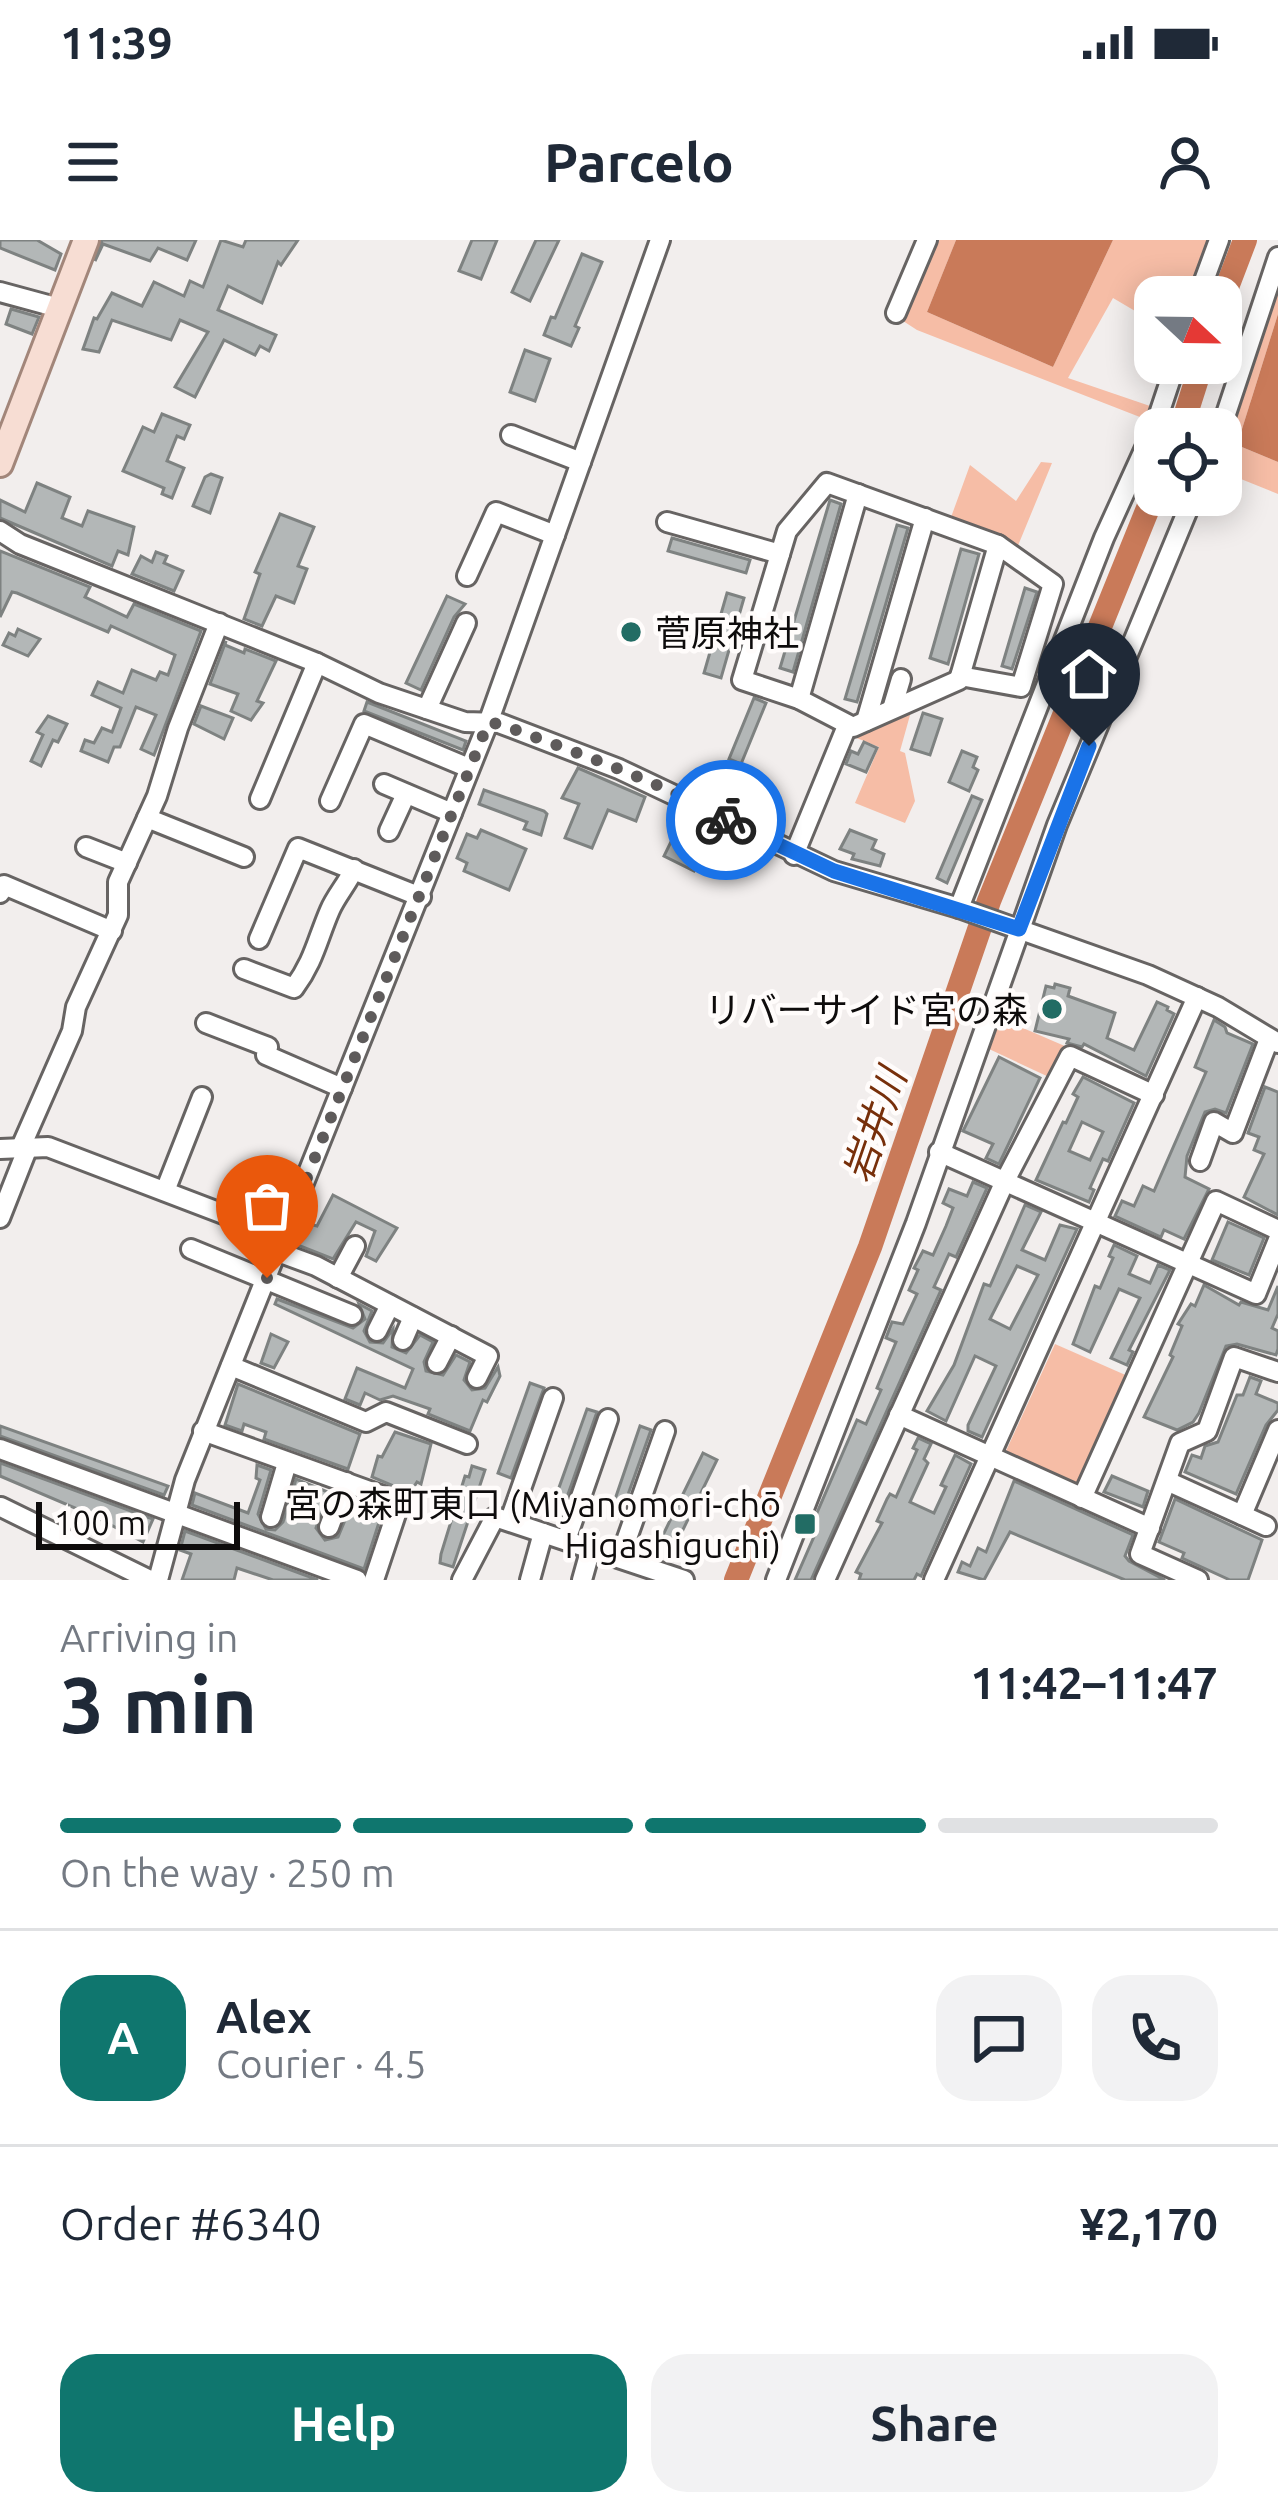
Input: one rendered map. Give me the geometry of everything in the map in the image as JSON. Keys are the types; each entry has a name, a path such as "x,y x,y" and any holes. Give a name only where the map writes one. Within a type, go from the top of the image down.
{"main road":[{"path":"0,464 84,240"}],"street":[{"path":"2,1507 149,1579 210,1401 231,1366 281,1245 488,723 659,240"},
{"path":"896,313 927,240"},
{"path":"1206,276 1219,240"},
{"path":"1228,408 1278,256"},
{"path":"0,292 59,308"},
{"path":"962,909 1104,538 1169,384"},
{"path":"511,435 581,462"},
{"path":"827,483 858,494 876,511 925,518 942,533 998,544 1054,581 1021,688 960,676 856,723 742,680 787,531 827,483"},
{"path":"808,704 858,494"},
{"path":"467,576 496,512 555,535"},
{"path":"776,1580 916,1223 1015,927 1185,516"},
{"path":"794,855 856,723 925,518"},
{"path":"668,522 780,554"},
{"path":"0,531 20,544 219,622 380,693 465,722 500,724 657,786 794,855 853,878 1015,927 1197,997 1274,1041 1232,1133 1214,1122 1200,1161"},
{"path":"960,676 998,544"},
{"path":"0,1218 16,1148 65,1047 76,1007 112,931 118,915 118,882 147,818 219,622"},
{"path":"427,710 466,623"},
{"path":"260,799 317,663"},
{"path":"892,710 901,679"},
{"path":"808,704 823,689"},
{"path":"330,801 364,724 469,768"},
{"path":"384,784 452,814"},
{"path":"388,831 406,794"},
{"path":"147,818 244,856"},
{"path":"86,847 127,863"},
{"path":"259,938 298,848 421,897"},
{"path":"244,969 294,988 312,964 332,904 344,893 354,869"},
{"path":"0,893 4,885 112,931"},
{"path":"934,1580 1197,997"},
{"path":"206,1023 268,1047 266,1055 342,1088"},
{"path":"825,1580 1005,1181 1070,1056 1154,1095"},
{"path":"166,1191 202,1097"},
{"path":"16,1148 48,1147 166,1191 281,1245 488,1356 477,1378"},
{"path":"939,1152 1256,1294 1269,1287 1278,1240"},
{"path":"1082,1498 1216,1201 1278,1229"},
{"path":"338,1278 355,1246"},
{"path":"191,1249 352,1315"},
{"path":"377,1331 390,1305"},
{"path":"403,1340 413,1317"},
{"path":"437,1363 451,1336"},
{"path":"1198,1580 1140,1554 1180,1443 1207,1431 1234,1358 1278,1372"},
{"path":"231,1366 366,1422 386,1412 467,1444"},
{"path":"510,1520 553,1398"},
{"path":"899,1415 1150,1528"},
{"path":"566,1540 608,1419"},
{"path":"1242,1515 1278,1430"},
{"path":"203,1431 400,1502 374,1580"},
{"path":"620,1558 665,1431"},
{"path":"0,1450 357,1580"},
{"path":"271,1517 286,1463"},
{"path":"1167,1480 1266,1526"},
{"path":"329,1528 346,1482"},
{"path":"462,1580 495,1517 620,1558 639,1573 684,1580"},
{"path":"530,1580 543,1533"},
{"path":"582,1580 591,1548"}],"shaded area":[{"path":"933,240 956,240 927,312 1053,367 1113,240 1208,240 1195,276 1134,276 1134,310 1113,298 1068,378 1150,406 1134,408 1134,415 917,330 900,319"},
{"path":"956,240 1113,240 1053,367 927,312"},
{"path":"1278,274 1278,314 1242,429 1242,408 1235,408"},
{"path":"1278,314 1278,462 1242,447 1242,429"},
{"path":"1242,447 1278,462 1278,494 1242,479"},
{"path":"1041,462 1052,463 1017,548 950,520 970,465 1016,501"},
{"path":"912,708 900,751 905,753 915,801 905,823 855,803 879,747 849,735"},
{"path":"1000,1018 1067,1047 1051,1078 989,1049"},
{"path":"1055,1344 1130,1377 1082,1483 1073,1487 1006,1451"}],"building":[{"path":"0,240 37,240 61,254 55,270 0,248"},
{"path":"102,240 196,240 187,260 158,248 150,261 103,244 95,261"},
{"path":"221,240 243,247 246,240 298,240 281,265 278,262 262,303 228,286 218,310 276,335 269,351 260,346 255,355 224,340 195,397 175,387 208,332 180,320 171,340 112,320 99,352 83,349 94,318 112,293 142,306 154,282 184,296 190,281 203,287"},
{"path":"472,240 497,240 481,279 459,271"},
{"path":"536,240 559,240 530,301 512,292"},
{"path":"582,254 602,262 571,346 544,335"},
{"path":"11,309 39,317 32,334 6,324"},
{"path":"525,350 550,359 535,401 510,392"},
{"path":"162,414 190,425 184,439 177,436 167,461 184,468 172,498 162,494 164,488 123,471 143,427 154,432"},
{"path":"205,477 222,478 210,513 193,506"},
{"path":"37,483 70,497 62,518 82,526 88,511 134,527 128,555 118,551 112,566 0,518 0,500 25,512"},
{"path":"830,500 841,504 793,672 780,668"},
{"path":"280,514 314,527 298,566 307,569 294,603 276,596 262,626 244,619 260,574 255,572"},
{"path":"897,525 908,528 857,702 845,699"},
{"path":"672,538 750,560 746,573 668,551"},
{"path":"961,549 979,554 948,664 930,658"},
{"path":"0,551 90,587 85,597 127,617 134,604 201,631 154,755 141,749 156,715 136,707 120,747 114,747 108,762 81,751 85,740 94,743 102,728 112,732 121,708 92,695 98,682 123,693 132,670 156,680 160,672 168,675 175,655 111,626 108,632 17,593 12,592 0,617"},
{"path":"156,552 167,556 164,563 183,571 174,591 132,574 141,556 152,562"},
{"path":"1025,588 1037,592 1012,669 1002,666"},
{"path":"727,593 744,598 721,678 704,673"},
{"path":"447,596 465,604 454,617 421,690 406,683"},
{"path":"18,629 40,639 28,656 3,645 9,633 15,636"},
{"path":"226,641 225,645 244,653 245,649 276,661 257,701 263,703 251,720 231,711 238,694 210,684"},
{"path":"754,698 766,703 741,764 729,759"},
{"path":"367,702 466,741 463,750 364,711"},
{"path":"201,706 233,718 224,739 194,724"},
{"path":"923,713 942,719 930,755 911,749"},
{"path":"48,716 67,724 41,766 31,761 43,735 37,732"},
{"path":"864,742 877,748 866,772 846,764 851,751 858,754"},
{"path":"962,751 977,757 973,767 978,770 969,791 949,782"},
{"path":"578,768 645,797 636,821 608,810 592,848 565,838 579,804 562,798"},
{"path":"484,790 544,811 541,835 524,829 527,822 479,804"},
{"path":"972,796 982,800 947,883 937,878"},
{"path":"684,815 696,821 687,838 705,847 694,871 664,856"},
{"path":"481,830 526,849 509,890 464,871 467,863 457,858 467,834 477,838"},
{"path":"850,830 876,840 872,849 884,854 880,866 852,859 854,854 840,849"},
{"path":"1055,984 1070,988 1068,996 1115,1013 1107,1038 1134,1050 1157,1002 1168,1007 1174,1014 1146,1076 1084,1044 1035,1031 1046,986 1054,988"},
{"path":"1214,1020 1227,1033 1253,1044 1226,1113 1205,1112 1187,1156 1185,1177 1209,1189 1184,1239 1164,1230 1161,1237 1115,1216 1122,1201 1134,1206 1143,1186 1154,1191 1206,1072 1195,1067"},
{"path":"999,1057 1040,1078 999,1164 986,1158 993,1144 963,1131"},
{"path":"1083,1077 1134,1103 1108,1161 1103,1159 1089,1202 1036,1180 1078,1097 1073,1094","holes":["1082,1122 1103,1132 1090,1160 1069,1151"]},
{"path":"1265,1087 1278,1092 1278,1215 1244,1197 1264,1154 1254,1150 1259,1137 1248,1133"},
{"path":"973,1182 987,1188 956,1257 949,1254 934,1287 941,1290 811,1580 795,1580 816,1532 810,1529 857,1420 866,1424 881,1390 877,1388 896,1342 886,1338 892,1322 903,1324 917,1294 909,1290 918,1270 914,1268 923,1251 933,1255 946,1226 953,1208 943,1203 949,1189 967,1196"},
{"path":"333,1195 397,1228 376,1261 366,1256 375,1231 356,1222 333,1259 295,1244 305,1223 317,1226"},
{"path":"1025,1205 1041,1212 1022,1250 1045,1260 1060,1225 1077,1229 982,1437 968,1431 968,1425 996,1366 975,1356 946,1421 927,1411 954,1365 984,1284 990,1286","holes":["1017,1266 1038,1275 1010,1329 990,1319"]},
{"path":"1228,1222 1264,1238 1249,1275 1212,1260"},
{"path":"1114,1245 1137,1256 1129,1274 1150,1283 1158,1265 1170,1270 1129,1350 1133,1352 1127,1365 1111,1358 1140,1298 1119,1289 1090,1352 1073,1344 1095,1286 1100,1288 1113,1258 1109,1256"},
{"path":"1204,1285 1239,1305 1268,1310 1278,1286 1278,1314 1272,1328 1278,1331 1278,1349 1276,1355 1237,1344 1226,1346 1199,1413 1177,1430 1144,1417 1173,1357 1182,1326 1178,1324 1191,1304 1195,1306"},
{"path":"277,1299 353,1328 365,1319 359,1304 372,1311 364,1331 370,1342 383,1343 393,1329 392,1347 406,1353 420,1335 433,1342 424,1362 426,1371 443,1375 456,1355 470,1362 464,1380 472,1390 485,1388 498,1367 500,1376 470,1431 393,1396 380,1400 365,1393 360,1405 345,1399 357,1368 405,1388 413,1369 275,1304"},
{"path":"271,1334 288,1342 274,1368 261,1363"},
{"path":"1250,1377 1261,1381 1256,1394 1278,1403 1278,1410 1266,1425 1236,1494 1185,1472 1192,1455 1201,1458 1205,1446 1218,1442 1237,1395 1243,1395"},
{"path":"530,1383 544,1388 511,1478 498,1473"},
{"path":"238,1384 360,1434 348,1469 264,1439 266,1432 244,1424 242,1431 225,1425"},
{"path":"587,1409 597,1412 566,1500 556,1496"},
{"path":"0,1426 168,1486 164,1495 0,1436"},
{"path":"640,1426 651,1430 620,1517 610,1514"},
{"path":"395,1432 431,1444 421,1484 417,1482 410,1493 372,1477 378,1456 382,1457"},
{"path":"918,1438 931,1444 924,1459 928,1463 910,1502 934,1513 955,1455 971,1464 921,1576 859,1580 861,1574 856,1572 882,1523 877,1521 890,1494 896,1497"},
{"path":"703,1453 717,1460 676,1544 662,1537"},
{"path":"0,1463 153,1519 143,1542 0,1476"},
{"path":"257,1465 271,1470 258,1514 266,1529 275,1530 283,1522 296,1479 328,1492 316,1528 325,1540 338,1537 353,1501 383,1510 364,1569 192,1505 195,1493 248,1513 260,1480"},
{"path":"472,1466 485,1470 453,1567 440,1563 441,1554"},
{"path":"1112,1476 1148,1491 1143,1507 1104,1492"},
{"path":"1014,1481 1133,1535 1125,1556 1165,1580 1125,1580 1010,1532 984,1580 958,1572 962,1562 970,1566 978,1548 986,1552"},
{"path":"1175,1499 1262,1540 1248,1580 1230,1580 1159,1542"},
{"path":"185,1531 318,1580 273,1580 237,1568 234,1580 182,1580 191,1554 180,1550"}],"waterway":[{"name":"岩井川","path":"1231,276 1245,240"},
{"name":"岩井川","path":"1188,408 1195,384"},
{"name":"岩井川","path":"736,1580 870,1247 989,901 1145,516"}],"way so far":[{"path":"267,1278 488,723 619,770 726,820"}],"place":[{"name":"菅原神社","path":"631,632"},
{"name":"リバーサイド宮の森","path":"1052,1009"},
{"name":"宮の森町東口 (Miyanomori-chō Higashiguchi)","path":"805,1524"}],"route":[{"path":"726,820 834,871 1019,929 1089,746"}]}
